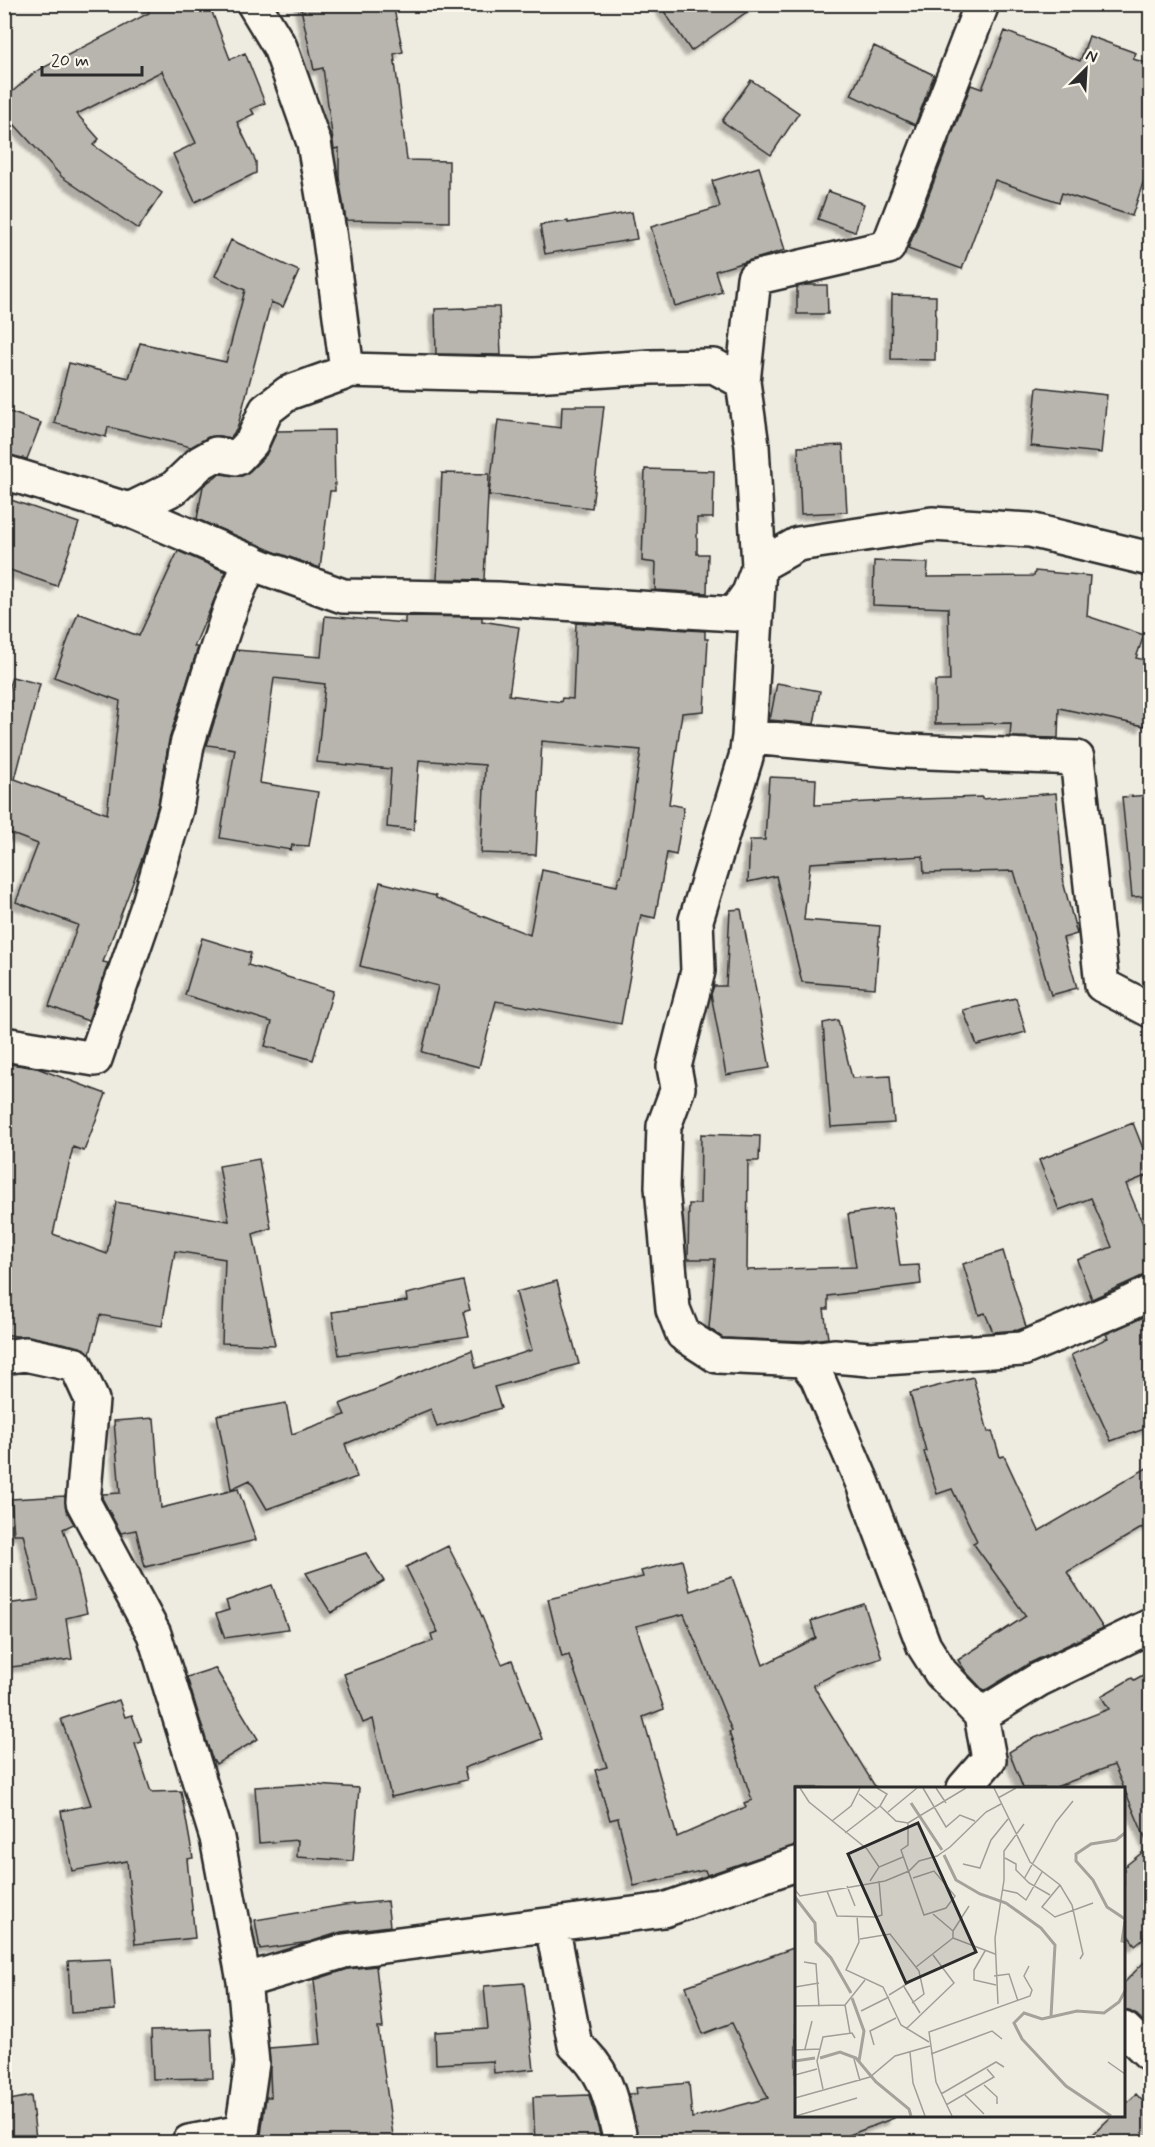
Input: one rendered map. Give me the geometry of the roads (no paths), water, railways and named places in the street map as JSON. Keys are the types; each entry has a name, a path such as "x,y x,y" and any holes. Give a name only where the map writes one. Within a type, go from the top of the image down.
{"street":[{"path":"254,4 280,47 314,143 329,232 347,370"},
{"path":"982,4 888,247 754,278 743,382 752,446 759,566 749,737 746,757 696,920 698,971 674,1067 678,1088 664,1126 662,1187 673,1309 683,1334 717,1356 818,1364 1022,1349 1150,1293"},
{"path":"129,510 174,488 200,463 216,454 237,458 252,442 266,410 288,393 344,374 347,370 534,375 651,367 714,366 743,382"},
{"path":"4,472 129,510 251,561 343,596 498,599 734,614 749,593 759,566 798,544 932,524 1030,530 1150,559"},
{"path":"4,1044 95,1059 149,903 176,809 187,745 213,661 231,607 251,561"},
{"path":"749,737 905,751 1077,758 1102,985 1150,1010"},
{"path":"4,1357 25,1354 76,1365 92,1400 83,1502 154,1634 218,1838 244,1981 252,2062 244,2137 189,2142"},
{"path":"818,1364 924,1646 941,1673 981,1715 989,1759 964,1787"},
{"path":"981,1715 1038,1680 1150,1626"},
{"path":"244,1981 344,1951 664,1910 795,1864"},
{"path":"552,1925 574,2045 591,2058 607,2087 621,2142"},
{"path":"1125,2030 1150,2054"}]}
